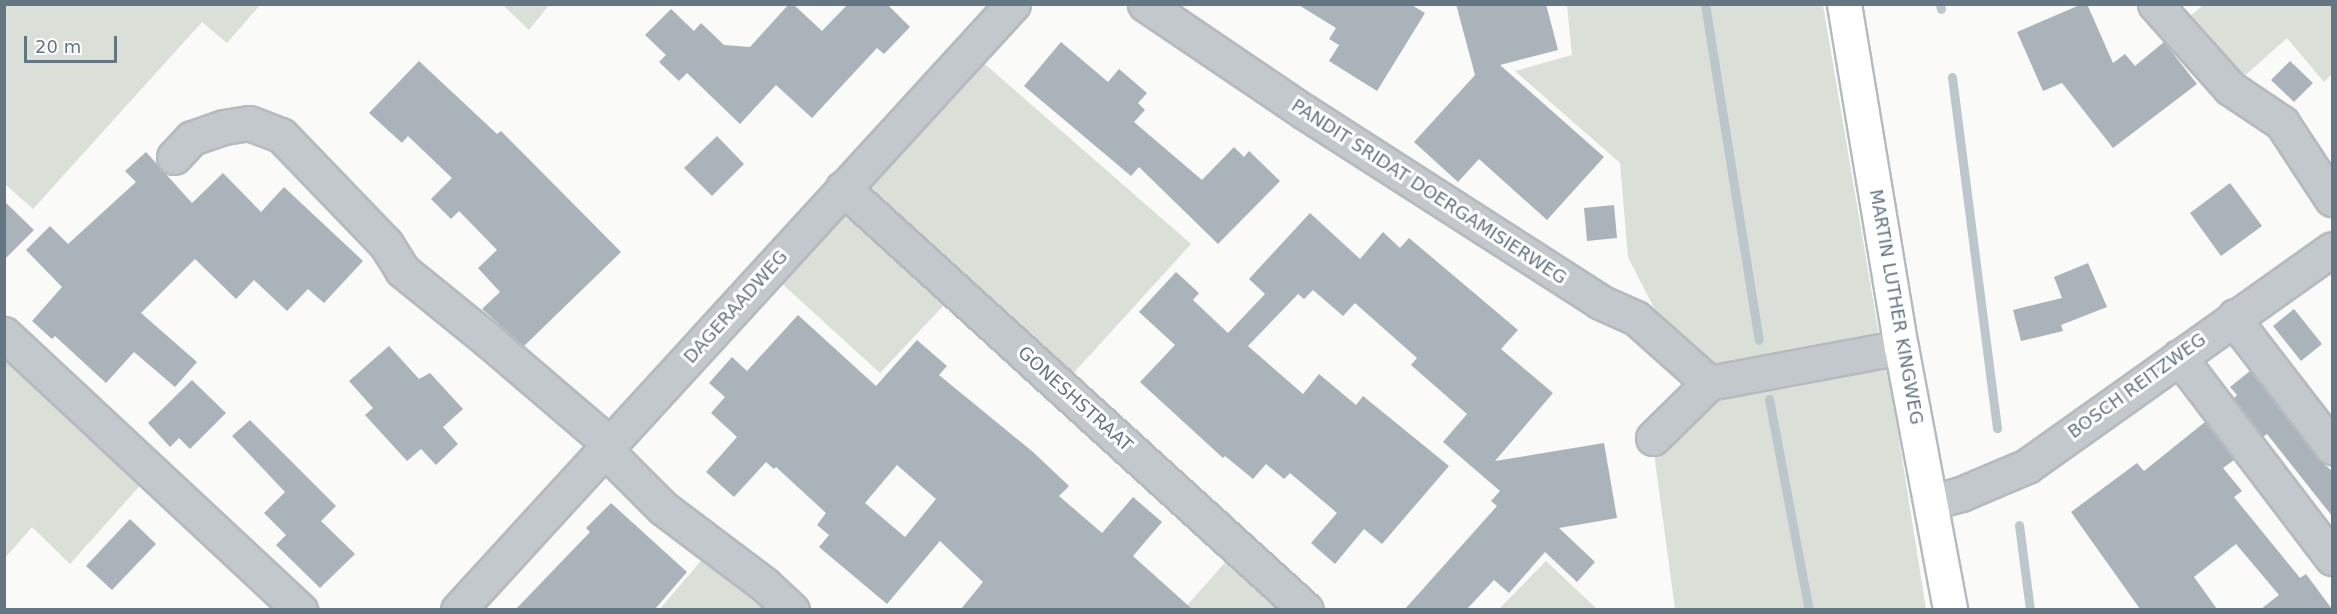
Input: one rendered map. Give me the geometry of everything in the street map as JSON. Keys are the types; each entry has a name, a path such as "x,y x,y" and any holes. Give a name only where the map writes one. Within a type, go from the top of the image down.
{"main road":[{"name":"MARTIN LUTHER KINGWEG","path":"1844,4 1901,347 1950,609"}],"street":[{"name":"DAGERAADWEG","path":"458,609 1013,4"},
{"name":"PANDIT SRIDAT DOERGAMISIERWEG","path":"1145,4 1303,111 1600,302 1636,318 1709,383"},
{"path":"2155,4 2230,88 2282,123 2332,200"},
{"path":"174,157 192,138 224,127 249,123 281,135 386,244 402,270 488,340 608,448 663,508 765,585 792,609"},
{"name":"GONESHSTRAAT","path":"843,188 1306,609"},
{"name":"BOSCH REITZWEG","path":"1931,502 1961,494 2027,465 2332,249"},
{"path":"2235,316 2245,334 2332,447"},
{"path":"4,334 300,609"},
{"path":"1653,438 1709,383 1901,347"},
{"path":"2179,357 2332,558"}],"shaded area":[{"path":"5,4 260,5 227,43 202,22 33,209 5,184"},
{"path":"503,5 549,5 529,30"},
{"path":"1567,5 1823,5 1880,341 1702,365 1664,328 1628,257 1620,163 1515,71 1572,55"},
{"path":"2203,5 2332,5 2332,74 2324,82 2287,38 2240,80 2188,18"},
{"path":"979,59 1191,244 1069,378 861,188"},
{"path":"844,207 945,304 880,373 779,281"},
{"path":"5,351 145,480 70,564 32,527 5,558"},
{"path":"1887,363 1926,609 1675,609 1654,453 1715,392"},
{"path":"706,555 770,610 659,610"},
{"path":"1229,558 1287,610 1183,610"},
{"path":"1546,561 1597,609 1499,609"}],"building":[{"path":"789,4 793,4 822,31 848,4 887,4 910,27 884,54 877,48 812,118 776,85 740,124 687,73 679,81 659,62 666,55 645,35 671,9 694,31 701,23 724,45 750,47"},
{"path":"1297,4 1410,4 1425,13 1377,91 1329,61 1339,45 1329,39 1336,28"},
{"path":"1456,4 1546,4 1558,50 1500,65 1604,157 1547,220 1479,159 1458,182 1414,142 1475,75"},
{"path":"2082,4 2087,4 2113,63 2125,54 2135,66 2164,42 2197,84 2113,148 2062,83 2043,91 2017,32"},
{"path":"1061,42 1108,82 1119,69 1147,93 1138,103 1145,110 1134,122 1202,180 1234,147 1244,157 1249,151 1280,181 1218,244 1139,167 1131,176 1024,86"},
{"path":"419,61 497,134 501,131 621,252 524,346 482,309 500,292 478,268 497,250 459,211 451,219 431,199 452,178 408,136 402,143 369,113"},
{"path":"2290,61 2313,83 2294,102 2271,80"},
{"path":"717,136 744,164 712,196 684,168"},
{"path":"146,152 192,203 223,173 261,212 284,187 363,261 324,303 308,289 287,311 254,280 236,299 195,259 141,313 197,362 175,387 134,352 106,383 55,336 52,339 32,321 62,287 26,250 50,226 68,244 136,182 125,171"},
{"path":"2230,183 2262,226 2221,256 2190,213"},
{"path":"4,201 34,230 4,260"},
{"path":"1614,205 1617,238 1587,241 1584,208"},
{"path":"1310,213 1360,259 1383,232 1400,248 1409,238 1518,330 1501,349 1553,393 1495,461 1604,443 1617,518 1559,528 1595,562 1577,582 1545,552 1509,593 1494,580 1467,609 1405,609 1497,506 1491,501 1500,491 1443,442 1467,414 1411,365 1417,358 1355,303 1343,316 1313,290 1304,299 1298,294 1248,346 1303,394 1319,374 1356,405 1363,396 1449,466 1382,544 1364,529 1335,564 1311,543 1337,513 1290,473 1284,479 1266,464 1253,479 1225,456 1223,458 1140,382 1175,345 1139,312 1176,272 1199,293 1193,300 1228,333 1265,294 1249,279"},
{"path":"2088,263 2107,307 2061,325 2063,331 2021,341 2013,310 2062,298 2054,277"},
{"path":"2294,309 2322,344 2301,361 2273,326"},
{"path":"798,315 876,386 917,340 947,366 939,375 1033,452 1069,486 1059,496 1102,533 1133,497 1162,522 1133,556 1192,609 961,609 983,582 940,541 887,604 819,547 829,535 817,525 826,513 776,467 774,469 766,462 734,497 706,472 737,437 711,413 725,397 709,383 732,357 747,371","holes":["897,465 936,499 905,537 865,503"]},
{"path":"389,346 419,379 430,373 463,409 443,427 458,444 436,465 421,449 407,461 365,415 373,408 349,381"},
{"path":"2250,371 2317,458 2332,471 2332,516 2267,434 2263,437 2234,398 2237,395 2230,387"},
{"path":"192,380 226,413 190,449 179,438 170,447 148,423"},
{"path":"250,420 336,506 321,521 355,554 320,588 276,545 286,535 264,513 285,492 232,436"},
{"path":"2205,422 2234,460 2223,468 2242,491 2234,497 2300,578 2306,574 2332,609 2261,609 2279,595 2236,544 2194,577 2217,609 2140,609 2071,512 2137,463 2144,471"},
{"path":"611,503 687,572 655,609 516,609 590,532 586,528"},
{"path":"130,519 156,544 112,590 86,566"}],"waterway":[{"path":"1705,4 1759,340"},
{"path":"1940,4 1941,9"},
{"path":"1952,77 1997,428"},
{"path":"1769,399 1809,610"},
{"path":"2019,525 2030,610"}]}
